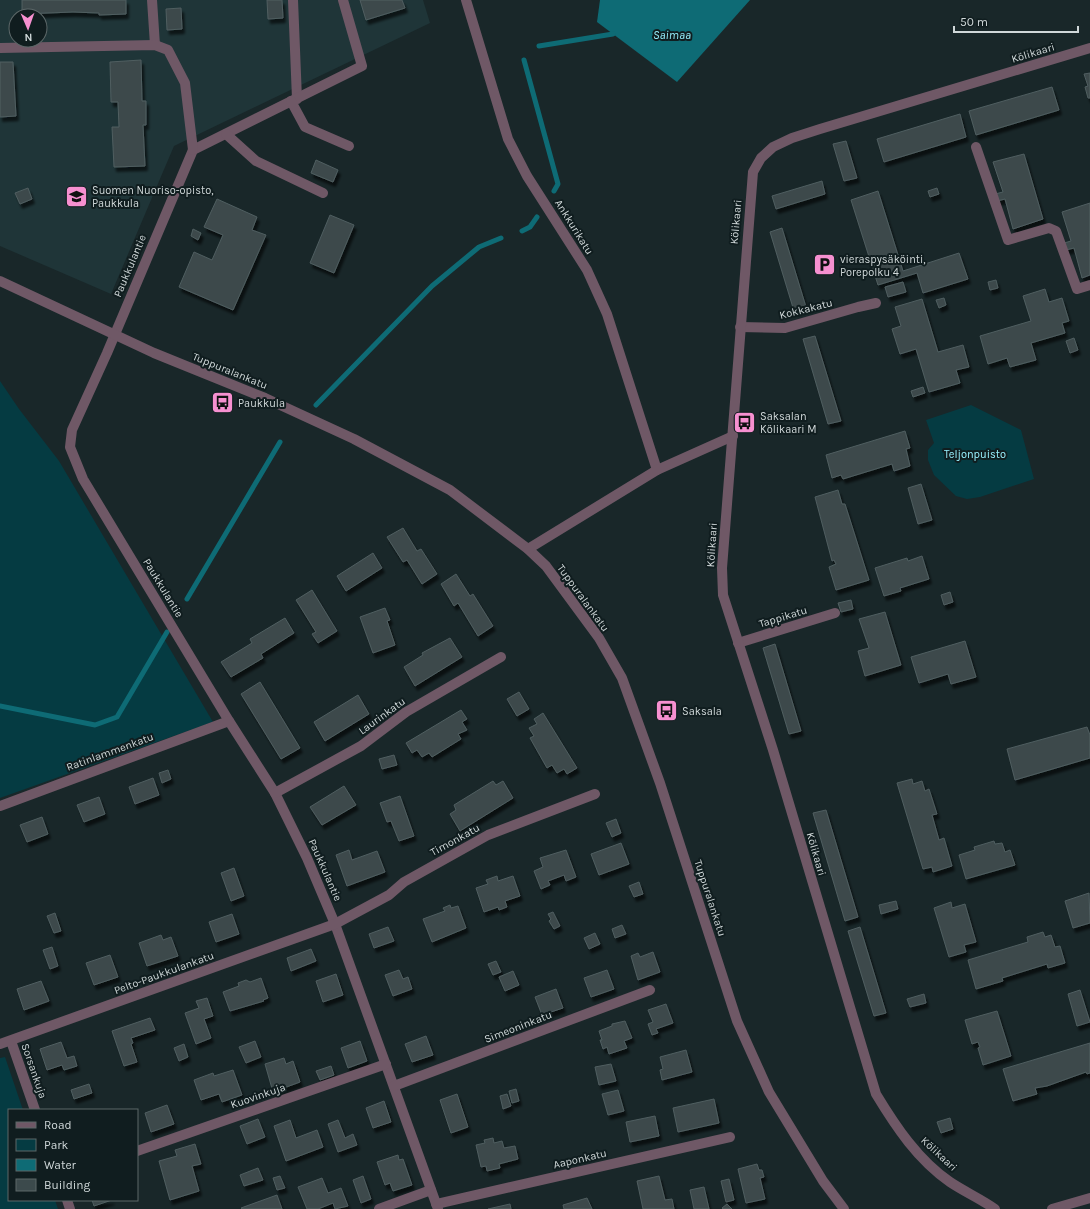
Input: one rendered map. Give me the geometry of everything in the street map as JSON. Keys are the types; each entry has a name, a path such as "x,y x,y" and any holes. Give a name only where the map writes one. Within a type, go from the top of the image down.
{"street":[{"path":"152,0 155,45"},
{"path":"293,0 294,100 306,127 350,146"},
{"path":"0,48 155,45 168,50 185,83 194,150 362,66 343,0"},
{"name":"Ankkurikatu","path":"466,0 508,139 528,176 586,270 607,314 657,470"},
{"name":"Kölikaari","path":"995,1209 950,1182 922,1158 896,1127 876,1094 772,750 723,595 722,568 740,327 753,172 761,158 773,147 792,138 820,129 1090,48"},
{"path":"226,134 256,161 323,193"},
{"path":"976,147 1008,240 1048,228 1056,231 1077,289 1090,286"},
{"name":"Paukkulantie","path":"194,150 72,430 70,447 83,479 229,721 276,793 307,858 335,924 437,1207"},
{"name":"Tuppuralankatu","path":"0,281 114,334 265,398 354,439 450,490 528,549 546,566 599,638 622,678 660,783 737,1021 769,1092 819,1175 844,1209"},
{"name":"Kokkakatu","path":"740,327 785,328 858,307 876,304"},
{"path":"528,549 657,470 732,436"},
{"name":"Tappikatu","path":"738,643 835,613"},
{"name":"Laurinkatu","path":"276,793 361,746 406,712 501,657"},
{"name":"Ratinlammenkatu","path":"0,806 229,721"},
{"name":"Timonkatu","path":"335,924 390,895 404,882 488,835 595,794"},
{"name":"Pelto-Paukkulankatu","path":"0,1044 335,924"},
{"name":"Simeoninkatu","path":"394,1086 650,990"},
{"name":"Sorsankuja","path":"11,1041 35,1109"},
{"name":"Kuovinkuja","path":"138,1151 386,1064"},
{"name":"Aaponkatu","path":"437,1207 730,1137"},
{"path":"379,1209 431,1190"},
{"path":"1052,1209 1090,1198"}],"shaded area":[{"name":"Suomen Nuoriso-opisto, Paukkula","path":"0,0 423,0 430,23 174,146 111,294 0,246"}],"green space":[{"path":"0,381 19,409 59,461 213,722 0,798"},
{"name":"Teljonpuisto","path":"971,405 1021,430 1034,479 980,497 967,499 956,496 934,475 928,460 928,450 934,443 926,420"},
{"path":"5,1057 23,1109 8,1109 8,1201 55,1201 58,1209 0,1209 0,1058"}],"water":[{"name":"Saimaa","path":"600,0 750,0 677,82 597,22"}],"building":[{"path":"22,0 126,0 126,14 99,15 99,13 48,13 48,8 22,8"},
{"path":"267,0 282,0 283,18 268,19"},
{"path":"360,0 402,0 405,8 366,20"},
{"path":"181,8 182,29 167,30 166,9"},
{"path":"141,60 142,101 146,101 146,125 143,125 145,166 114,167 112,127 119,127 118,102 111,102 110,62"},
{"path":"0,62 13,62 16,116 0,117"},
{"path":"1090,73 1090,98 1088,98 1085,87 1088,86 1084,74"},
{"path":"1052,87 1059,110 976,135 969,111"},
{"path":"960,114 966,137 884,162 877,139"},
{"path":"846,141 857,178 844,181 833,144"},
{"path":"1024,154 1043,219 1013,229 1005,199 997,201 995,194 1003,192 993,162"},
{"path":"316,160 338,170 333,182 311,173"},
{"path":"822,181 825,194 776,209 772,196"},
{"path":"28,188 32,199 20,204 15,193"},
{"path":"937,188 939,194 930,197 928,191"},
{"path":"878,191 903,271 959,253 968,279 923,293 917,273 878,285 851,200"},
{"path":"217,199 257,217 252,230 266,235 233,310 179,287 194,252 212,260 223,235 204,227"},
{"path":"1090,203 1090,275 1082,278 1074,248 1066,250 1064,243 1071,241 1062,212"},
{"path":"330,215 354,225 334,273 310,263"},
{"path":"782,228 806,307 794,311 770,232"},
{"path":"193,229 201,233 198,240 191,236"},
{"path":"996,280 998,288 990,290 988,282"},
{"path":"903,282 906,292 888,297 885,287"},
{"path":"1045,289 1049,302 1062,298 1069,321 1062,323 1065,333 1031,343 1036,360 1010,367 1007,358 988,364 980,336 1031,321 1023,296"},
{"path":"944,298 946,305 939,308 936,300"},
{"path":"922,299 938,352 963,345 969,367 956,370 960,383 929,392 916,349 900,354 892,329 901,326 895,307"},
{"path":"815,336 841,421 828,424 803,339"},
{"path":"1074,338 1078,350 1070,353 1066,341"},
{"path":"923,387 925,393 913,397 911,391"},
{"path":"905,431 910,448 906,449 910,466 894,471 892,464 843,479 841,475 832,478 826,455"},
{"path":"921,484 932,520 918,524 908,488"},
{"path":"838,490 842,504 845,504 869,580 836,590 829,567 836,564 834,560 832,561 815,497"},
{"path":"403,528 417,551 421,549 437,574 422,584 407,560 403,562 387,537"},
{"path":"373,553 382,568 346,591 337,576"},
{"path":"922,556 929,579 900,588 901,591 884,596 875,568 907,558 908,561"},
{"path":"456,574 470,596 473,594 493,626 478,636 458,603 454,606 441,584"},
{"path":"312,590 337,631 318,643 312,634 316,632 296,600"},
{"path":"950,592 953,602 944,605 941,595"},
{"path":"851,600 853,609 841,612 838,603"},
{"path":"385,608 390,620 387,621 395,645 373,653 360,617"},
{"path":"885,612 901,665 865,676 858,651 869,648 859,619"},
{"path":"285,618 294,633 261,654 263,658 231,677 221,662 252,643 250,639"},
{"path":"450,638 462,657 415,686 404,667 423,655 422,653"},
{"path":"965,641 976,677 951,684 948,674 919,683 911,657"},
{"path":"775,644 801,731 789,734 763,648"},
{"path":"260,682 300,748 281,759 241,694"},
{"path":"519,692 529,709 517,716 507,699"},
{"path":"358,695 369,714 325,741 314,722"},
{"path":"461,710 467,719 462,722 467,730 458,734 461,739 432,757 429,753 422,757 417,750 412,753 406,743"},
{"path":"543,713 577,768 567,774 564,769 557,773 552,765 547,768 530,738 534,736 529,728 537,724 534,719"},
{"path":"1087,727 1090,735 1090,758 1015,780 1007,749"},
{"path":"394,755 397,765 382,769 379,759"},
{"path":"168,770 171,779 162,783 159,773"},
{"path":"153,778 159,795 135,804 129,787"},
{"path":"912,779 913,784 922,781 925,791 929,789 937,814 932,815 939,840 944,838 952,866 933,872 932,867 923,869 897,783"},
{"path":"493,781 496,785 503,781 513,798 460,831 450,814 456,810 454,805"},
{"path":"344,786 356,805 322,825 310,807"},
{"path":"400,796 414,836 399,841 391,821 387,822 380,803"},
{"path":"99,797 105,814 84,822 77,805"},
{"path":"826,810 858,917 845,921 813,813"},
{"path":"42,817 48,834 27,842 20,825"},
{"path":"616,819 621,833 612,837 606,823"},
{"path":"994,841 995,844 1002,843 1005,852 1010,850 1015,865 966,879 959,855 975,850 974,847"},
{"path":"621,843 629,864 599,875 591,854"},
{"path":"349,850 352,860 377,851 385,872 347,886 336,855"},
{"path":"566,850 576,877 566,881 564,875 548,881 550,885 541,889 534,871 543,867 540,858"},
{"path":"234,868 244,896 231,901 221,873"},
{"path":"497,876 498,881 513,876 520,896 505,901 507,907 499,910 498,907 484,912 476,888 488,884 486,880"},
{"path":"639,882 643,894 634,897 629,886"},
{"path":"1089,893 1090,923 1073,928 1065,901"},
{"path":"896,901 898,909 881,914 879,905"},
{"path":"951,902 952,908 965,904 976,942 964,945 966,952 949,957 934,908"},
{"path":"450,905 451,908 458,906 466,928 432,942 423,919 445,911 443,908"},
{"path":"553,912 560,926 554,929 549,921 551,919 548,914"},
{"path":"55,913 61,931 54,933 47,916"},
{"path":"232,914 239,934 216,942 209,922"},
{"path":"622,925 626,934 615,938 612,929"},
{"path":"388,927 394,941 374,948 369,934"},
{"path":"860,927 886,1013 874,1016 848,931"},
{"path":"1043,932 1045,937 1051,935 1055,947 1060,946 1065,963 1048,968 1047,964 1002,978 1003,981 976,989 968,960 1028,942 1027,937"},
{"path":"595,933 600,944 589,949 584,938"},
{"path":"161,935 163,940 171,937 178,956 147,966 139,943"},
{"path":"52,947 58,966 50,969 43,950"},
{"path":"311,949 316,961 291,971 287,958"},
{"path":"653,952 660,972 638,980 631,956 638,953 640,957"},
{"path":"110,955 118,977 94,985 86,963"},
{"path":"496,961 501,972 493,975 488,964"},
{"path":"399,970 403,979 408,977 412,989 393,996 385,975"},
{"path":"607,970 614,989 591,997 584,978"},
{"path":"513,971 519,985 505,991 499,977"},
{"path":"336,974 343,995 323,1002 316,981"},
{"path":"261,978 268,998 263,1000 264,1001 230,1011 223,992 239,986 238,983 246,980 250,982"},
{"path":"41,981 49,1001 24,1010 17,989"},
{"path":"556,989 563,1008 542,1015 535,997"},
{"path":"1080,990 1090,1022 1077,1026 1068,994"},
{"path":"924,994 926,1003 910,1007 907,999"},
{"path":"207,998 213,1016 204,1019 211,1038 196,1044 185,1013 199,1008 196,1001"},
{"path":"666,1004 673,1023 656,1029 658,1033 652,1035 648,1024 653,1022 648,1010"},
{"path":"997,1011 1011,1056 983,1065 978,1048 980,1047 978,1042 972,1044 965,1020"},
{"path":"150,1018 155,1030 131,1038 133,1043 131,1044 137,1062 124,1066 112,1031"},
{"path":"625,1021 632,1038 624,1041 627,1048 609,1054 607,1047 603,1049 599,1031 612,1026 612,1024"},
{"path":"426,1036 433,1055 412,1062 405,1044"},
{"path":"255,1041 261,1057 246,1063 239,1047"},
{"path":"360,1041 367,1061 348,1068 341,1048"},
{"path":"61,1042 67,1058 74,1056 77,1066 64,1070 62,1065 47,1070 40,1049"},
{"path":"1090,1043 1090,1073 1087,1074 1086,1072 1047,1086 1035,1088 1037,1094 1013,1101 1003,1069"},
{"path":"184,1044 188,1057 179,1061 174,1048"},
{"path":"686,1050 692,1072 662,1080 660,1070 663,1069 660,1057"},
{"path":"284,1058 286,1064 293,1061 300,1082 273,1092 265,1064"},
{"path":"611,1064 616,1081 599,1085 595,1067"},
{"path":"331,1066 334,1075 320,1080 316,1071"},
{"path":"233,1070 242,1095 222,1102 219,1094 201,1100 194,1080 213,1073 214,1076"},
{"path":"89,1084 92,1093 74,1099 71,1090"},
{"path":"516,1089 519,1101 512,1103 509,1091"},
{"path":"618,1090 624,1111 608,1115 602,1094"},
{"path":"457,1094 468,1127 451,1133 440,1100"},
{"path":"507,1094 511,1106 503,1109 500,1096"},
{"path":"714,1099 719,1123 678,1132 673,1108"},
{"path":"384,1101 391,1122 373,1128 366,1108"},
{"path":"167,1105 174,1124 151,1132 145,1113"},
{"path":"655,1116 659,1136 630,1142 626,1122"},
{"path":"950,1118 953,1129 941,1133 937,1122"},
{"path":"258,1119 265,1137 247,1144 240,1126"},
{"path":"290,1120 296,1138 317,1130 323,1147 286,1161 274,1126"},
{"path":"338,1120 345,1138 353,1134 357,1145 338,1152 328,1124"},
{"path":"493,1138 494,1143 502,1141 504,1148 515,1146 518,1159 499,1164 500,1168 487,1171 486,1166 481,1167 476,1145 485,1143 484,1140"},
{"path":"195,1144 201,1164 192,1166 199,1191 170,1200 159,1161 177,1156 175,1150"},
{"path":"398,1155 399,1160 403,1159 412,1185 393,1191 390,1183 385,1185 377,1162"},
{"path":"757,1164 759,1170 762,1170 764,1177 760,1178 765,1199 746,1203 738,1169"},
{"path":"258,1168 263,1180 244,1186 240,1175"},
{"path":"280,1176 285,1188 277,1190 273,1178"},
{"path":"363,1176 371,1199 361,1203 353,1180"},
{"path":"659,1176 665,1200 672,1199 674,1209 643,1209 637,1181"},
{"path":"322,1178 328,1193 341,1188 348,1206 335,1209 333,1203 318,1209 307,1209 298,1187"},
{"path":"729,1179 734,1200 726,1202 721,1181"},
{"path":"704,1187 709,1209 694,1209 690,1190"},
{"path":"277,1195 282,1209 241,1208"},
{"path":"587,1198 592,1209 564,1209 563,1205"},
{"path":"92,1201 109,1201 94,1206"},
{"path":"510,1204 511,1209 488,1209"},
{"path":"727,1204 732,1209 722,1208"}],"waterway":[{"path":"539,46 613,34"},
{"path":"524,60 558,184 554,191"},
{"path":"522,231 530,227 537,217"},
{"path":"316,405 432,286 479,247 501,238"},
{"path":"187,599 280,442"},
{"path":"0,706 95,725 117,717 167,632"}],"place":[{"name":"Suomen Nuoriso-opisto, Paukkula","path":"76,196"},
{"name":"vieraspysäköinti, Porepolku 4","path":"824,265"},
{"name":"Paukkula","path":"223,403"},
{"name":"Saksalan Kölikaari M","path":"745,422"},
{"name":"Saksala","path":"666,711"}]}
